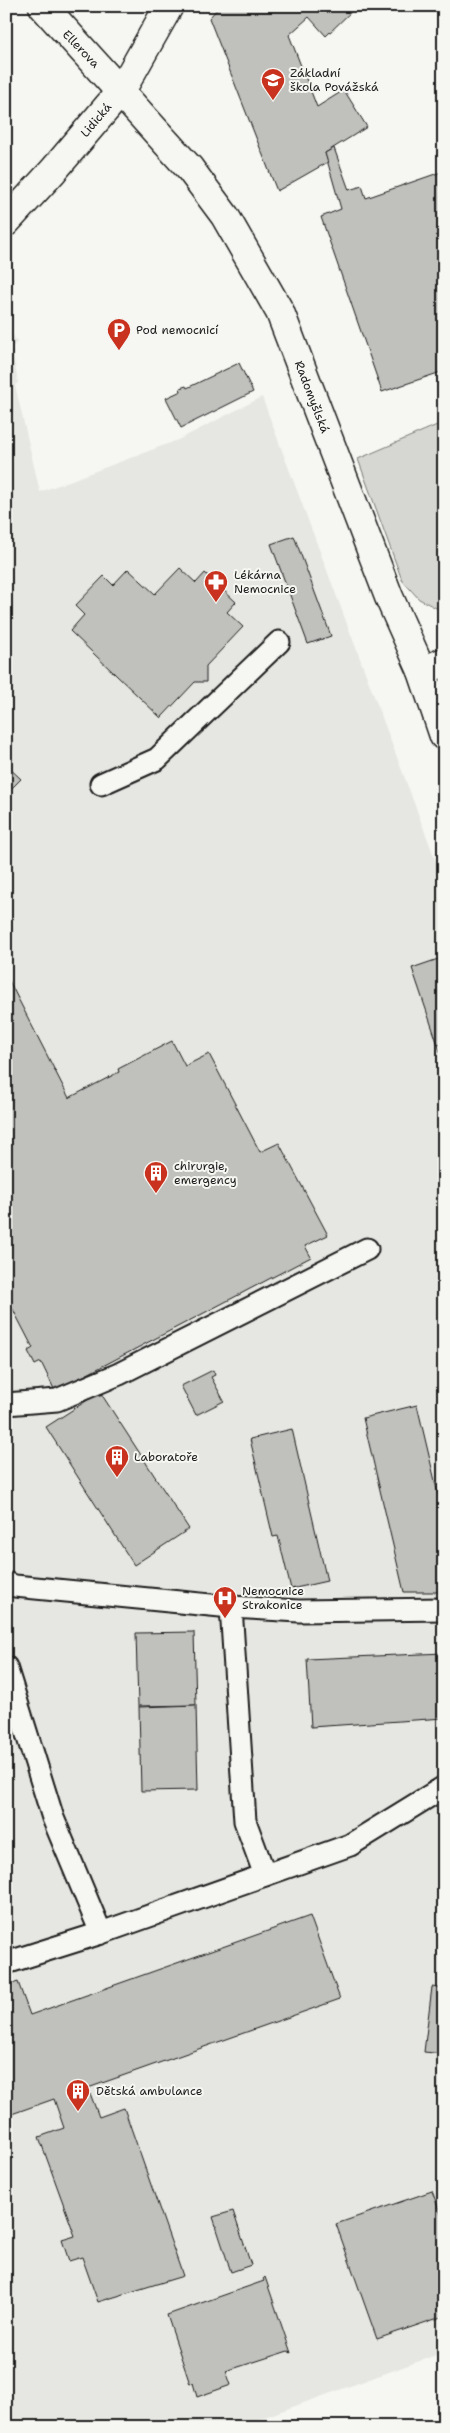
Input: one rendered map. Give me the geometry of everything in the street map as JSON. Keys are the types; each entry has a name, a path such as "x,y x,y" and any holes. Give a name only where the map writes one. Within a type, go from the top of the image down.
{"street":[{"name":"Ellerova","path":"43,6 121,91"},
{"name":"Lidická","path":"6,222 53,171 121,91 168,6"},
{"name":"Radomyšlská","path":"121,91 190,169 225,216 280,312 390,597 433,667 444,736"}],"lane":[{"path":"101,784 158,759 279,642"},
{"path":"6,1404 57,1400 119,1374 367,1250"},
{"path":"6,1583 15,1586 231,1608 298,1611 444,1609"},
{"path":"231,1608 245,1820 265,1875"},
{"path":"6,1667 53,1818 101,1933"},
{"path":"6,1963 101,1933 350,1845 443,1788"}],"shaded area":[{"name":"Nemocnice Strakonice","path":"6,324 17,342 12,347 18,383 15,385 40,492 178,440 262,397 444,883 444,2356 436,2355 237,2427 6,2427"},
{"path":"444,422 444,612 419,599 402,580 358,459"}],"building":[{"path":"220,6 357,6 326,36 309,17 289,35 317,107 344,90 367,127 325,153 328,162 277,191 209,18"},
{"path":"334,148 349,190 362,186 366,198 444,171 444,371 382,392 321,217 341,209 325,153"},
{"path":"239,363 253,392 181,428 166,398 181,391 180,388 186,386 187,388"},
{"path":"294,536 331,636 308,644 271,544"},
{"path":"180,568 196,583 205,573 236,602 227,612 243,627 206,666 206,682 195,682 161,718 70,631 84,615 75,606 104,576 113,585 128,569 155,594"},
{"path":"6,765 21,779 6,794"},
{"path":"444,957 444,1043 438,1045 412,968"},
{"name":"chirurgie, emergency","path":"6,975 69,1098 119,1072 118,1069 172,1041 185,1066 209,1054 260,1152 279,1143 328,1235 305,1246 311,1257 55,1391 41,1362 35,1365 28,1351 33,1348 6,1296"},
{"path":"444,1043 444,1066 438,1045"},
{"path":"213,1370 215,1375 211,1377 224,1401 196,1415 181,1386"},
{"name":"Laboratoře","path":"100,1392 189,1529 134,1565 46,1427"},
{"path":"417,1405 444,1519 444,1592 404,1592 363,1418"},
{"path":"292,1429 327,1581 291,1589 278,1536 273,1537 250,1439"},
{"path":"194,1632 196,1705 138,1706 136,1633"},
{"path":"444,1653 444,1718 311,1727 307,1659"},
{"path":"196,1705 198,1790 141,1791 139,1707"},
{"name":"Dětská ambulance","path":"310,1916 340,1999 88,2088 99,2117 124,2108 183,2276 98,2302 82,2257 69,2261 62,2240 75,2236 39,2137 64,2128 54,2099 6,2116 6,1986 18,1982 30,2015"},
{"path":"432,1987 444,1989 444,2054 424,2052"},
{"path":"432,2191 444,2223 444,2316 377,2339 336,2224"},
{"path":"233,2211 251,2265 231,2272 213,2217"},
{"path":"265,2277 291,2353 288,2351 226,2371 231,2385 197,2397 193,2383 190,2384 167,2315 264,2281"}],"place":[{"name":"Základní škola Povážská","path":"273,101"},
{"name":"Pod nemocnicí","path":"119,351"},
{"name":"Lékárna Nemocnice","path":"216,603"},
{"name":"chirurgie, emergency","path":"156,1194"},
{"name":"Laboratoře","path":"117,1478"},
{"name":"Nemocnice Strakonice","path":"225,1619"},
{"name":"Dětská ambulance","path":"78,2112"}]}
